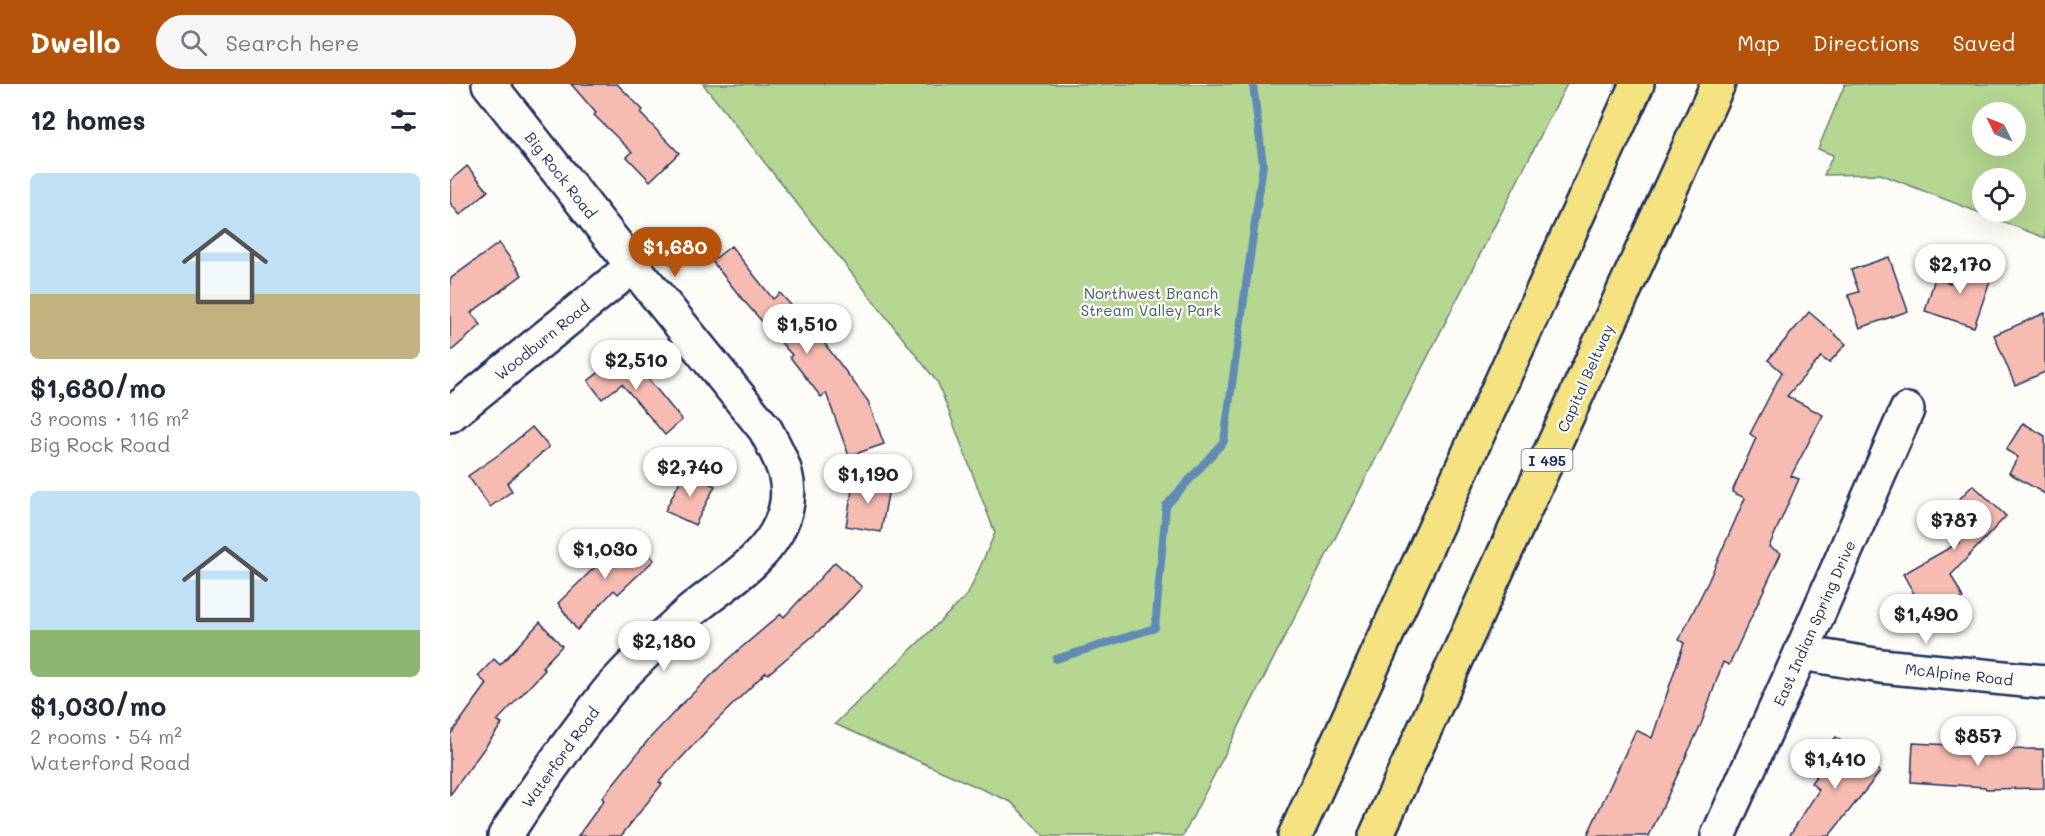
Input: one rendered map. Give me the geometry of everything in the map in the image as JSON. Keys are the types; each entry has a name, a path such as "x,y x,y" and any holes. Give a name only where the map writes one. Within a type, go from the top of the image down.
{"highway":[{"path":"1295,836 1637,84"},
{"name":"Capital Beltway","path":"1376,836 1718,84"}],"street":[{"name":"Big Rock Road","path":"489,84 765,429 779,453 787,476 788,501"},
{"name":"Woodburn Road","path":"450,415 633,266"},
{"name":"East Indian Spring Drive","path":"1718,836 1802,653 1907,410"},
{"name":"Waterford Road","path":"505,836 542,779 611,688 683,617 757,558 773,539 782,522 788,501"},
{"name":"McAlpine Road","path":"1802,653 1881,666 2045,682"}],"green space":[{"name":"Northwest Branch Stream Valley Park","path":"703,84 1567,84 1183,836 1044,836 1011,802 835,724 968,594 995,533 938,383"},
{"path":"1845,84 2045,84 2045,238 2004,222 2026,222 2026,168 1972,168 1972,210 1880,174 1824,175 1833,155 1818,149"}],"building":[{"path":"571,84 617,84 643,110 640,113 679,153 650,181 627,157 632,152 594,115 596,113"},
{"path":"467,166 488,191 460,215 450,203 450,181"},
{"path":"499,243 522,275 471,313 481,325 450,352 450,279"},
{"path":"731,246 773,299 780,293 818,335 868,401 884,444 849,456 826,393 821,397 790,357 792,355 712,261"},
{"path":"1889,257 1908,311 1860,328 1848,295 1859,292 1851,270"},
{"path":"1957,263 1992,275 1974,327 1925,311 1935,278 1950,283"},
{"path":"1809,312 1846,344 1829,363 1821,357 1787,396 1823,415 1791,476 1799,479 1769,547 1781,553 1729,665 1723,662 1702,722 1649,836 1587,836 1636,730 1652,738 1684,643 1679,640 1708,582 1745,498 1732,492 1756,438 1750,434 1782,372 1768,360"},
{"path":"2045,313 2045,372 2015,385 1994,335"},
{"path":"626,352 682,420 665,435 622,384 602,399 588,381"},
{"path":"2023,423 2045,436 2045,494 2009,473 2018,457 2006,450"},
{"path":"532,427 549,447 507,483 512,491 490,507 468,476"},
{"path":"685,471 715,486 695,525 665,511"},
{"path":"854,478 890,483 881,532 846,526"},
{"path":"1973,485 2006,516 1951,575 1963,598 1928,618 1903,574 1960,542 1938,521"},
{"path":"629,534 654,560 618,594 614,590 577,630 558,603"},
{"path":"835,562 862,587 827,624 768,674 766,672 711,726 659,782 662,784 621,836 578,836 604,800 602,798 649,739 679,707 728,659 781,614 784,617"},
{"path":"540,622 562,646 542,667 545,670 497,721 502,724 450,795 450,735 487,684 478,676 494,659 500,665"},
{"path":"1836,737 1880,772 1829,836 1789,836 1819,790 1811,783 1825,764 1818,759"},
{"path":"1913,743 1970,746 1970,750 2043,749 2044,788 1986,789 1985,787 1911,782"}],"waterway":[{"path":"1056,659 1155,628 1166,506 1224,441 1263,165 1253,84"}]}
